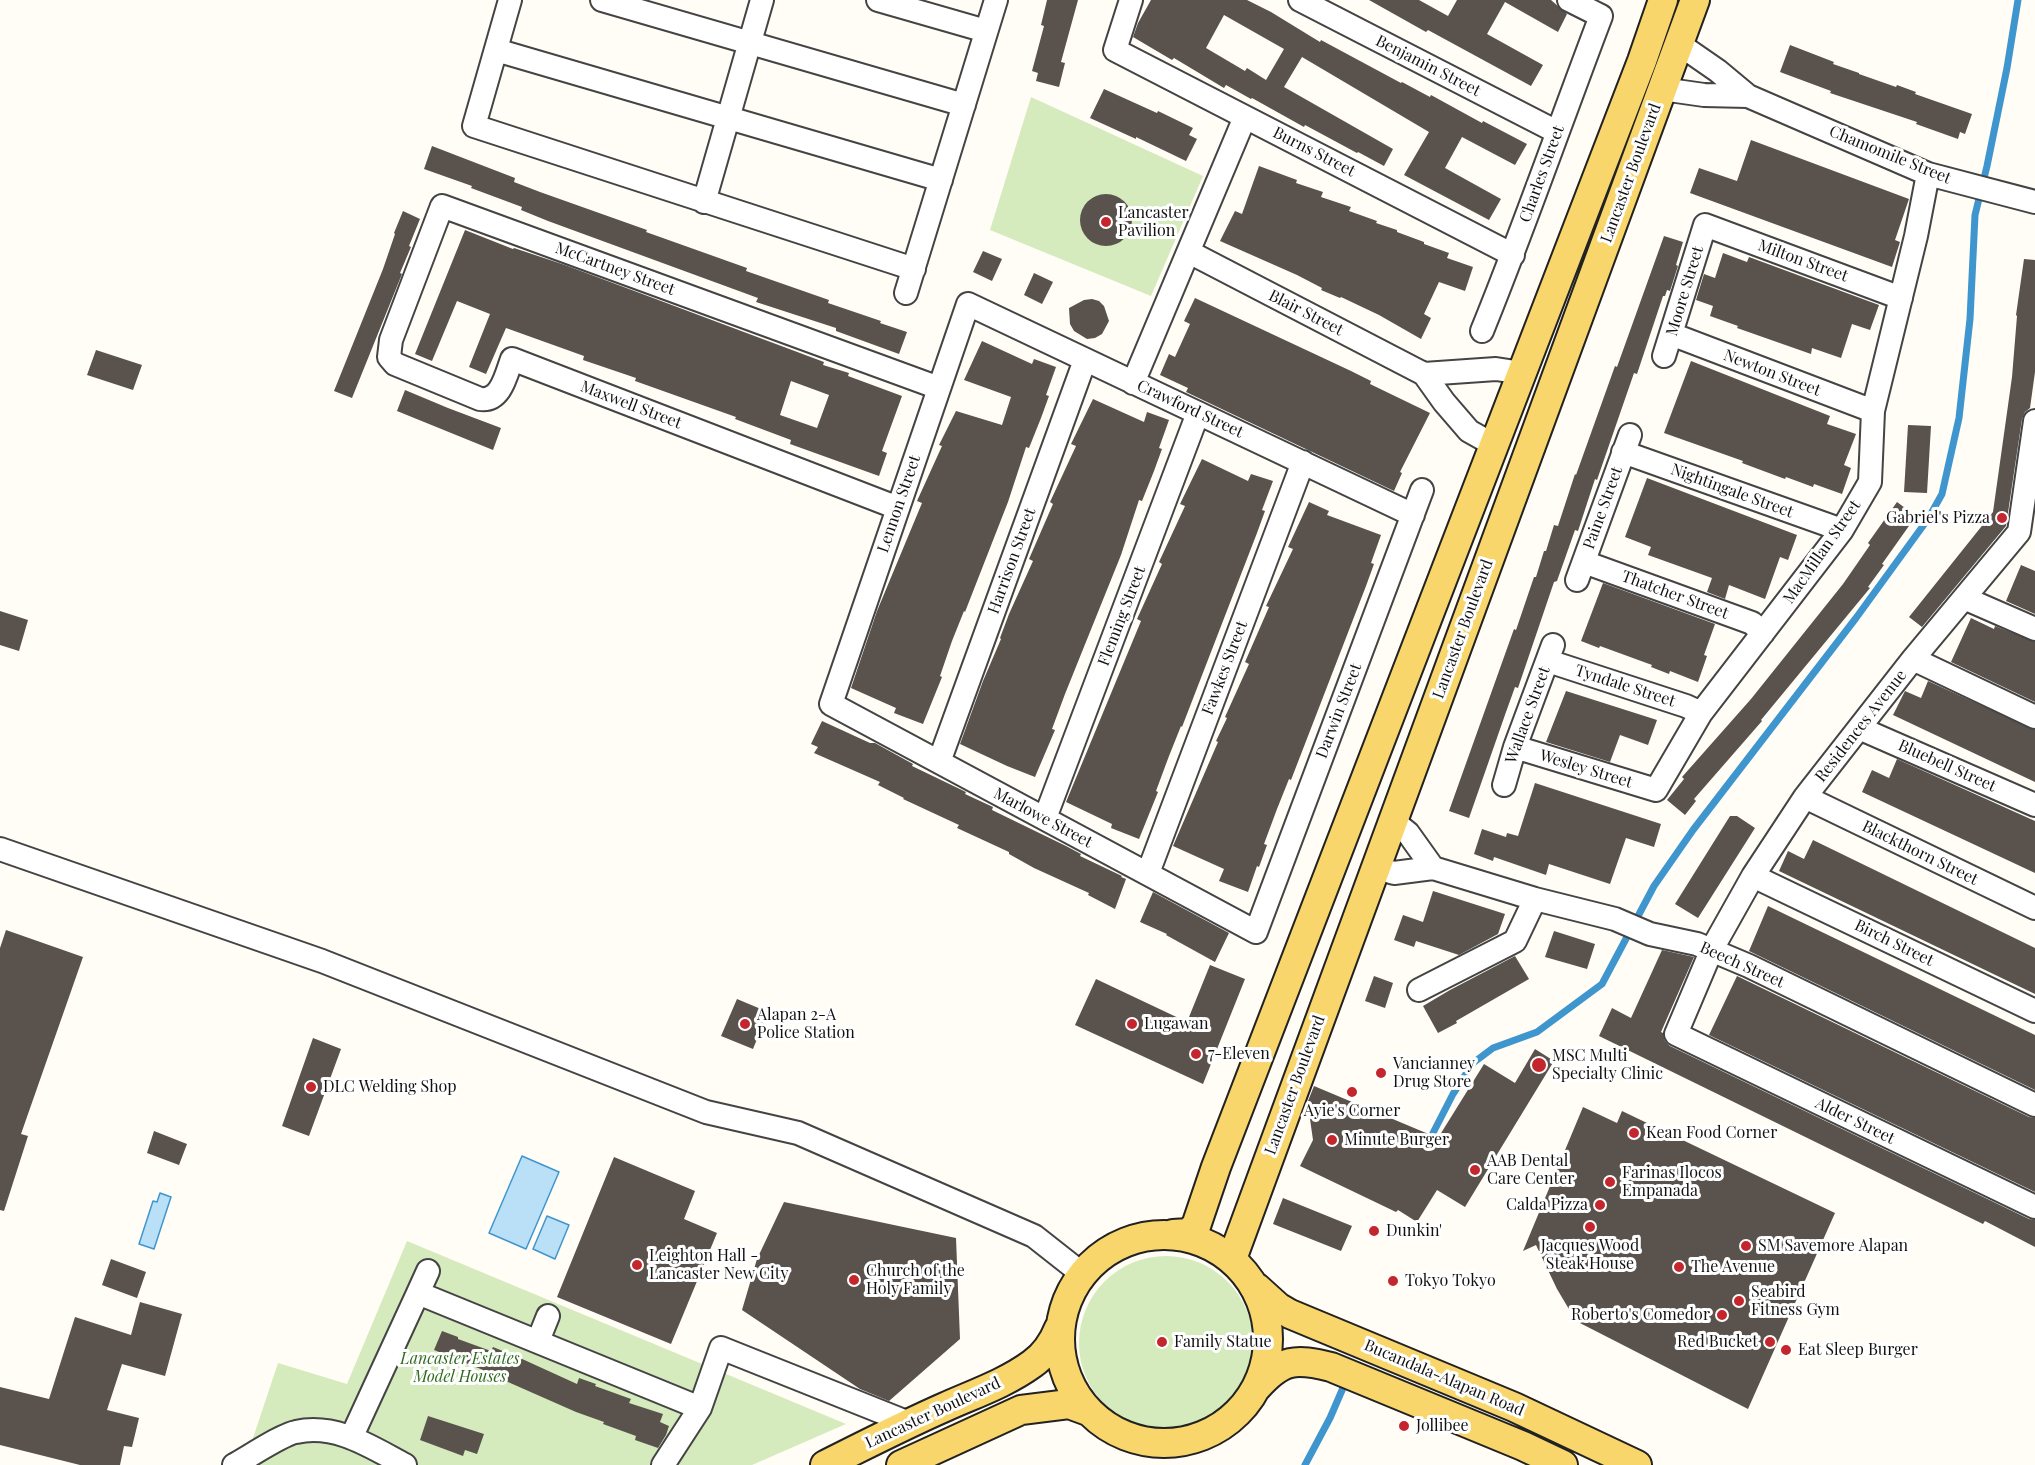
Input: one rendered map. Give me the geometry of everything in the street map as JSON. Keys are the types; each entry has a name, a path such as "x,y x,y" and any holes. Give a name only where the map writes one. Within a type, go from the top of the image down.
{"main road":[{"name":"Lancaster Boulevard","path":"1173,1234 1188,1233 1196,1226 1220,1156 1642,60 1663,0"},
{"name":"Lancaster Boulevard","path":"1232,1259 1695,0"},
{"path":"1173,1234 1204,1243 1232,1259 1254,1286 1267,1319 1268,1354 1257,1387 1241,1410 1219,1428 1193,1440 1165,1444 1137,1440 1111,1429 1089,1412 1075,1393 1065,1373 1059,1351 1059,1328 1063,1309 1071,1290 1082,1274 1100,1255 1122,1242 1147,1235 1173,1234"},
{"name":"Bucandala-Alapan Road","path":"1254,1286 1278,1307 1290,1314 1514,1407 1637,1465"},
{"name":"Lancaster Boulevard","path":"825,1465 1032,1364 1046,1352 1059,1328"},
{"name":"Bucandala-Alapan Road","path":"1257,1387 1269,1374 1282,1365 1296,1362 1323,1365 1495,1434 1563,1465"},
{"name":"Lancaster Boulevard","path":"901,1465 1021,1410 1069,1404 1089,1412"}],"street":[{"path":"510,0 474,126 914,269"},
{"path":"602,0 964,105"},
{"path":"704,202 762,0"},
{"path":"878,0 986,31"},
{"path":"906,293 996,0"},
{"name":"Burns Street","path":"1131,0 1115,50 1513,255"},
{"name":"Benjamin Street","path":"1300,0 1557,132"},
{"name":"Charles Street","path":"1482,332 1513,255 1601,16 1569,0"},
{"name":"Chamomile Street","path":"1679,44 1718,71 1748,96 1928,174 2035,202"},
{"path":"496,50 941,180"},
{"name":"Chamomile Street","path":"1662,89 1704,95 1748,96"},
{"path":"1134,382 1245,117"},
{"name":"MacMillan Street","path":"1656,790 1701,713 1842,530 1870,482 1873,411 1916,236 1928,174"},
{"name":"McCartney Street","path":"388,357 388,348 442,206 939,388"},
{"name":"Milton Street","path":"1705,225 1901,298"},
{"name":"Moore Street","path":"1664,356 1705,225"},
{"name":"Blair Street","path":"1189,252 1424,374 1469,431 1494,445"},
{"name":"Crawford Street","path":"968,304 1413,515"},
{"name":"Lennon Street","path":"831,704 968,304"},
{"name":"Newton Street","path":"1671,334 1873,411"},
{"name":"Maxwell Street","path":"388,357 395,364 406,369 480,399 488,400 500,389 512,359 898,508"},
{"name":"Harrison Street","path":"939,762 1085,360"},
{"path":"1424,374 1496,369 1522,373"},
{"name":"Fleming Street","path":"1045,818 1198,413"},
{"name":"Residences Avenue","path":"1676,1034 1705,947 1805,798 1913,659 1964,598 2027,535 2035,421"},
{"name":"Nightingale Street","path":"1626,444 1842,530"},
{"name":"Paine Street","path":"1580,571 1626,444"},
{"name":"Fawkes Street","path":"1148,873 1303,462"},
{"name":"Darwin Street","path":"1256,932 1422,490"},
{"name":"Thatcher Street","path":"1580,571 1752,623 1763,633"},
{"path":"1964,598 2035,630"},
{"name":"Tyndale Street","path":"1550,653 1701,713"},
{"name":"Wallace Street","path":"1504,785 1515,747 1550,653"},
{"path":"1913,659 2035,717"},
{"name":"Marlowe Street","path":"831,704 1256,932"},
{"name":"Bluebell Street","path":"1859,728 2035,805"},
{"name":"Wesley Street","path":"1515,747 1656,790"},
{"name":"Blackthorn Street","path":"1805,798 2035,908"},
{"path":"1393,821 1408,832 1433,868"},
{"path":"0,849 322,961 706,1112 798,1133 1034,1236 1082,1274"},
{"name":"Beech Street","path":"1376,868 1394,873 1433,868 1535,899 1615,919 1650,934 1705,947 2035,1105"},
{"name":"Birch Street","path":"1753,876 2035,1011"},
{"path":"1419,990 1515,941 1535,899"},
{"name":"Alder Street","path":"1676,1034 2035,1207"},
{"path":"352,1437 428,1271"},
{"path":"418,1293 700,1408"},
{"path":"538,1341 548,1316"},
{"path":"663,1465 700,1408 722,1348 909,1423"},
{"path":"234,1465 294,1432 324,1431 352,1437 405,1465"}],"green space":[{"path":"1031,97 1203,176 1151,296 990,230"},
{"name":"Lancaster Estates Model Houses","path":"407,1241 846,1424 752,1465 244,1465 278,1363 347,1384"},
{"path":"1166,1256 1199,1263 1214,1271 1227,1282 1238,1295 1246,1310 1253,1343 1246,1376 1238,1391 1227,1404 1214,1415 1199,1423 1166,1430 1133,1423 1118,1415 1105,1404 1094,1391 1086,1376 1079,1343 1086,1310 1094,1295 1105,1282 1118,1271 1133,1263"}],"water":[{"path":"522,1156 559,1172 526,1249 489,1233"},
{"path":"160,1193 171,1197 154,1249 139,1244 153,1201 157,1202"},
{"path":"547,1216 569,1225 555,1259 533,1249"}],"building":[{"path":"1047,0 1078,0 1061,62 1065,63 1059,87 1036,81 1038,73 1032,71 1044,26 1041,25"},
{"path":"1151,0 1247,0 1320,42 1321,40 1401,83 1430,97 1431,95 1527,144 1515,165 1462,137 1445,168 1501,199 1489,220 1404,175 1429,132 1302,57 1284,87 1393,149 1384,166 1226,85 1224,88 1174,58 1172,60 1133,37","holes":["1224,15 1284,49 1266,80 1247,68 1245,71 1206,48"]},
{"path":"1369,0 1419,0 1448,16 1457,0 1551,0 1567,14 1558,32 1505,2 1487,34 1543,65 1531,86"},
{"path":"1790,45 1859,74 1896,87 1897,85 1916,92 1915,94 1972,114 1965,134 1960,132 1958,139 1916,124 1917,122 1830,93 1831,91 1780,72"},
{"path":"1104,89 1193,128 1189,135 1197,139 1186,161 1090,118"},
{"path":"1751,140 1909,199 1895,240 1900,242 1892,267 1690,193 1699,168 1737,181"},
{"path":"432,146 515,178 514,182 747,268 746,271 829,300 828,303 907,332 899,354 836,331 836,328 756,302 758,298 548,221 521,210 522,207 471,188 472,186 424,169"},
{"path":"1259,166 1297,180 1296,183 1323,192 1321,197 1351,207 1349,211 1449,253 1447,258 1473,267 1465,291 1439,282 1424,314 1431,318 1421,339 1379,315 1321,290 1322,288 1297,275 1220,241 1235,211 1242,214"},
{"name":"Lancaster Pavilion","path":"1101,194 1111,194 1125,201 1132,220 1125,239 1111,246 1101,246 1091,242 1084,235 1080,225 1080,215 1084,205 1091,198"},
{"path":"403,211 420,219 400,273 402,274 352,398 334,391 383,269"},
{"path":"465,230 824,362 823,365 849,373 848,376 902,396 882,451 887,453 879,476 790,444 791,440 735,419 736,417 635,381 636,378 583,360 584,356 506,328 486,374 469,367 490,314 457,301 432,361 415,354","holes":["791,381 829,395 817,428 780,415"]},
{"path":"1664,236 1683,242 1670,291 1667,290 1663,296 1637,374 1634,373 1578,531 1575,530 1557,581 1554,582 1518,688 1515,687 1469,818 1449,811 1514,629 1516,630 1554,525 1558,526 1575,474 1615,366 1617,367"},
{"path":"983,251 1002,259 992,281 973,272"},
{"path":"1723,253 1747,262 1749,257 1879,305 1870,330 1852,324 1841,358 1812,348 1811,354 1710,316 1713,306 1696,300 1704,274 1715,278"},
{"path":"2024,259 2035,260 2035,372 2030,408 2022,419 2006,526 1922,627 1909,617 1993,512 2012,377 2016,315"},
{"path":"1034,273 1053,282 1042,304 1024,295"},
{"path":"1195,298 1351,371 1371,381 1370,384 1430,413 1400,472 1402,473 1394,491 1186,392 1188,388 1160,375 1169,354 1175,357 1190,324 1184,321"},
{"path":"1092,299 1104,306 1109,321 1102,334 1087,339 1074,331 1070,324 1069,308 1084,300"},
{"path":"982,341 1032,364 1034,359 1056,367 1041,418 1029,448 1026,447 1008,502 952,641 940,676 942,677 923,724 894,713 896,708 851,688 877,611 922,503 917,501 942,446 939,445 956,411 1002,425 1011,397 964,380"},
{"path":"96,350 142,365 133,390 87,375"},
{"path":"1691,361 1830,416 1827,424 1856,434 1844,465 1851,468 1842,494 1814,484 1813,487 1786,477 1785,479 1742,463 1743,461 1664,433"},
{"path":"405,390 501,428 493,450 397,411"},
{"path":"1093,399 1144,422 1147,412 1169,420 1154,471 1142,501 1139,500 1121,555 1065,694 1052,729 1055,730 1035,777 960,744 1009,614 1033,561 1029,559 1053,504 1050,502 1076,446 1071,444"},
{"path":"1908,425 1931,426 1927,493 1904,492"},
{"path":"1202,459 1248,481 1251,474 1273,481 1262,510 1265,511 1257,533 1169,756 1156,791 1158,792 1139,839 1111,828 1112,824 1066,802 1141,621 1137,619 1162,564 1159,562 1185,506 1180,504"},
{"path":"1647,478 1797,535 1788,560 1780,557 1765,599 1729,585 1725,599 1707,592 1712,578 1648,555 1651,547 1625,537"},
{"path":"1309,502 1329,511 1327,515 1381,535 1366,586 1291,780 1289,779 1277,809 1264,844 1267,845 1248,892 1219,881 1224,869 1173,846 1249,664 1245,662 1269,607 1266,606 1293,549 1288,547"},
{"path":"1897,502 1916,516 1882,564 1884,565 1868,587 1870,588 1762,721 1694,799 1696,801 1685,815 1667,800 1684,779 1682,777 1751,699 1843,584"},
{"path":"2021,565 2035,571 2035,614 2006,601"},
{"path":"1603,583 1715,624 1704,655 1707,656 1698,682 1670,671 1669,674 1651,667 1652,665 1581,641"},
{"path":"0,611 28,620 19,651 0,645"},
{"path":"1971,618 1994,629 1995,626 2035,642 2035,702 1951,662"},
{"path":"1928,681 2035,730 2035,782 1893,715 1905,691 1921,698"},
{"path":"1566,691 1657,720 1648,745 1620,735 1610,762 1546,742"},
{"path":"822,721 870,743 875,743 913,764 912,766 993,807 992,810 1122,876 1126,879 1115,909 1088,895 1089,893 1034,868 1009,852 957,828 959,825 903,799 878,785 880,782 814,753 818,747 811,744"},
{"path":"1897,759 2035,821 2035,873 1862,792 1872,770 1889,778"},
{"path":"1535,783 1661,824 1654,847 1626,838 1610,884 1549,864 1546,875 1494,857 1493,861 1474,854 1482,829 1506,837 1507,833 1518,836"},
{"path":"1730,816 1737,816 1755,828 1698,918 1675,904"},
{"path":"1813,840 2035,948 2035,994 1779,871 1788,851 1804,859"},
{"path":"1433,891 1505,914 1498,934 1459,955 1416,941 1414,947 1394,940 1403,915 1423,922"},
{"path":"1153,892 1229,933 1215,962 1167,934 1140,922"},
{"path":"1768,906 2035,1035 2035,1090 1749,951"},
{"path":"6,930 83,957 21,1134 28,1136 4,1211 0,1210 0,948"},
{"path":"1554,931 1595,944 1587,969 1545,957"},
{"path":"1662,950 1694,957 1661,1032 1670,1046 2035,1220 2035,1247 1985,1221 1983,1224 1599,1036 1612,1008 1631,1018"},
{"path":"1515,956 1529,979 1438,1033 1423,1006"},
{"path":"1210,965 1245,979 1203,1084 1075,1025 1096,979 1187,1022"},
{"path":"1374,976 1393,983 1385,1008 1365,1001"},
{"path":"1737,976 2035,1118 2035,1192 1709,1035"},
{"name":"Alapan 2-A Police Station","path":"737,999 768,1012 753,1049 721,1036"},
{"name":"DLC Welding Shop","path":"313,1038 341,1049 309,1136 282,1126"},
{"path":"1535,1049 1554,1061 1465,1207 1437,1190 1417,1222 1398,1210 1396,1212 1300,1166 1313,1140 1310,1119 1302,1116 1314,1086 1438,1138 1484,1064 1515,1083"},
{"name":"The Avenue","path":"1583,1107 1617,1123 1622,1111 1835,1213 1748,1409 1576,1321 1557,1289 1536,1245 1523,1251"},
{"path":"154,1131 187,1144 179,1165 147,1153"},
{"name":"Leighton Hall - Lancaster New City","path":"614,1157 695,1191 684,1219 717,1233 671,1344 557,1297"},
{"path":"1283,1198 1352,1226 1341,1251 1273,1224"},
{"name":"Church of the Holy Family","path":"784,1202 956,1238 960,1339 889,1401 860,1389 742,1310 757,1259"},
{"path":"111,1259 146,1272 137,1298 102,1285"},
{"path":"140,1302 182,1314 165,1376 122,1364 107,1410 139,1418 132,1447 124,1446 120,1465 80,1465 0,1445 0,1387 49,1399 75,1317 131,1335"},
{"path":"442,1331 491,1351 493,1347 577,1384 579,1378 631,1399 629,1403 663,1414 660,1422 669,1426 666,1435 658,1448 635,1440 636,1436 603,1424 604,1422 434,1350"},
{"path":"428,1416 484,1434 477,1454 465,1450 463,1456 420,1440"}],"waterway":[{"path":"1433,1133 1453,1094 1473,1063 1493,1048 1537,1032 1602,984 1654,886 1693,830 1856,618 1928,519 1942,494 1959,418 1970,319 1975,215 2007,68 2018,0"},
{"path":"1305,1465 1330,1418 1346,1381"}],"place":[{"name":"Lancaster Pavilion","path":"1106,222"},
{"name":"Gabriel's Pizza","path":"2002,518"},
{"name":"Alapan 2-A Police Station","path":"745,1024"},
{"name":"Lugawan","path":"1132,1024"},
{"name":"7-Eleven","path":"1196,1054"},
{"name":"MSC Multi Specialty Clinic","path":"1539,1065"},
{"name":"Vancianney Drug Store","path":"1381,1073"},
{"name":"DLC Welding Shop","path":"311,1087"},
{"name":"Ayie's Corner","path":"1352,1092"},
{"name":"Kean Food Corner","path":"1634,1133"},
{"name":"Minute Burger","path":"1332,1140"},
{"name":"AAB Dental Care Center","path":"1475,1170"},
{"name":"Farinas Ilocos Empanada","path":"1610,1182"},
{"name":"Calda Pizza","path":"1600,1205"},
{"name":"Jacques Wood Steak House","path":"1590,1227"},
{"name":"Dunkin'","path":"1374,1231"},
{"name":"SM Savemore Alapan","path":"1746,1246"},
{"name":"Leighton Hall - Lancaster New City","path":"637,1265"},
{"name":"The Avenue","path":"1679,1267"},
{"name":"Church of the Holy Family","path":"854,1280"},
{"name":"Tokyo Tokyo","path":"1393,1281"},
{"name":"Seabird Fitness Gym","path":"1739,1301"},
{"name":"Roberto's Comedor","path":"1722,1315"},
{"name":"Family Statue","path":"1162,1342"},
{"name":"Red Bucket","path":"1770,1342"},
{"name":"Eat Sleep Burger","path":"1786,1350"},
{"name":"Jollibee","path":"1404,1426"}]}
